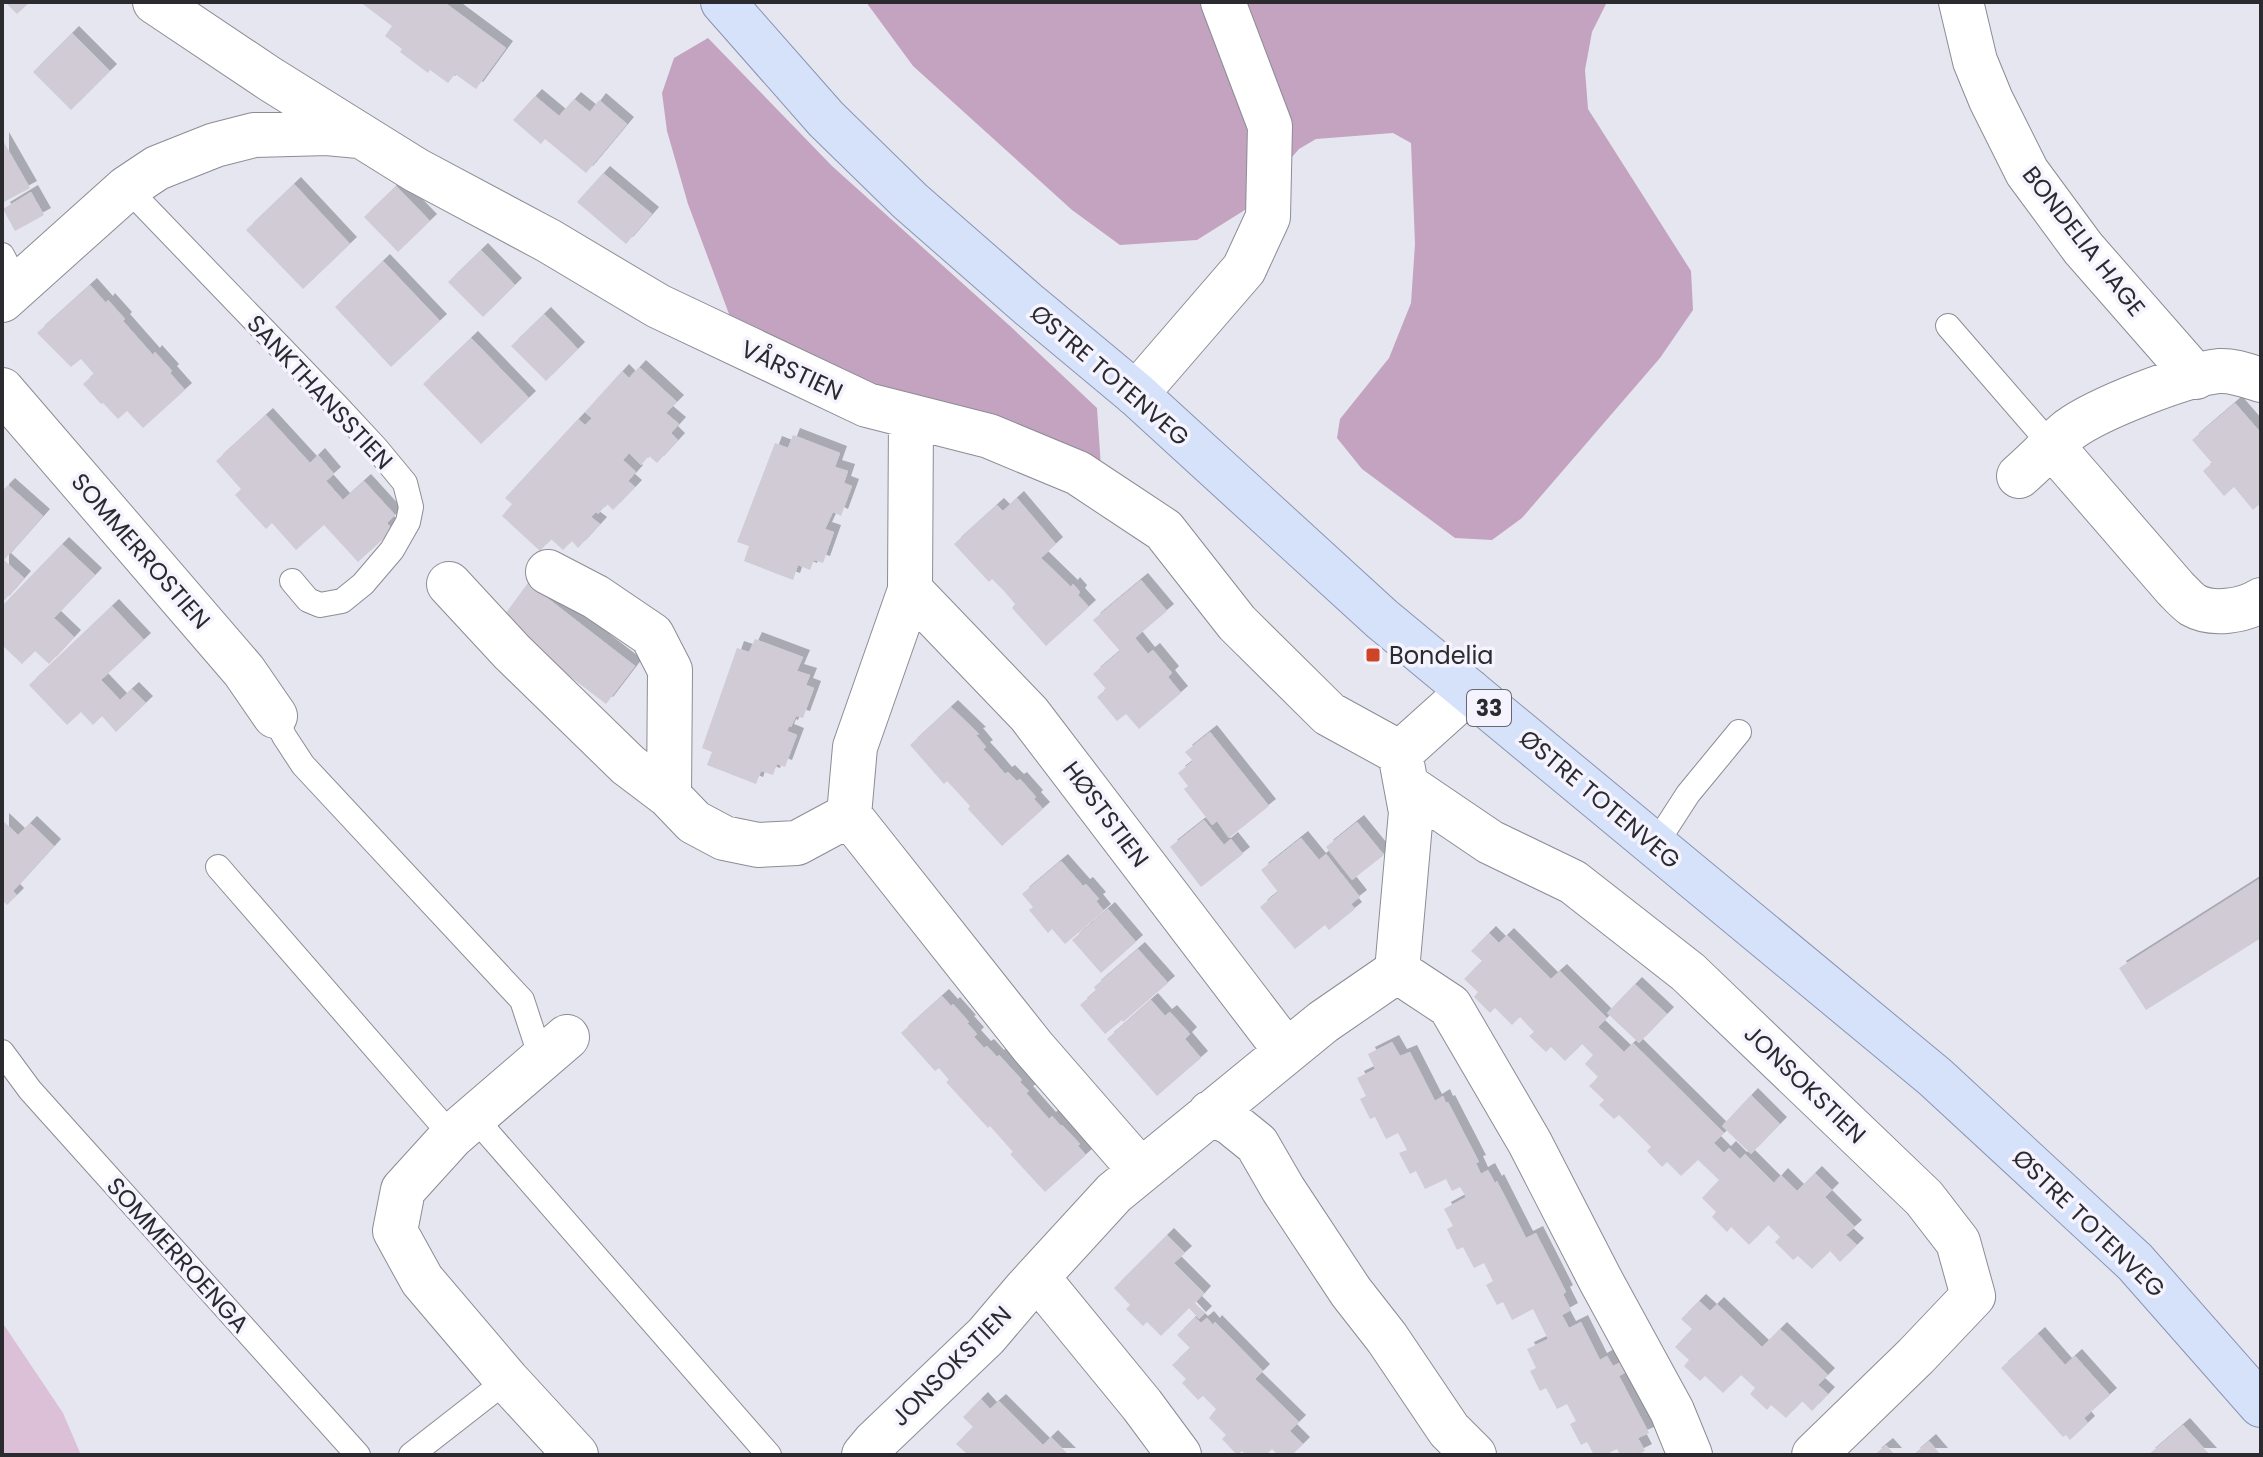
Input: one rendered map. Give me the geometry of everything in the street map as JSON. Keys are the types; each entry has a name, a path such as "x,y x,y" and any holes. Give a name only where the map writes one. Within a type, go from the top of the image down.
{"main road":[{"name":"ØSTRE TOTENVEG","path":"723,2 826,119 910,201 1136,394 1382,619 1935,1077 2135,1262 2261,1405"}],"street":[{"path":"1136,394 1244,269 1268,217 1270,126 1223,2"},
{"name":"BONDELIA HAGE","path":"1961,2 1975,61 2027,172 2083,248 2196,377"},
{"name":"VÅRSTIEN","path":"180,10 361,136 416,170 576,256 658,306 867,405 989,436 1078,473 1164,530 1237,623 1329,714 1403,769"},
{"path":"7,280 157,168 215,145 254,135 327,133 361,136"},
{"path":"2019,476 2069,430 2093,415 2158,389 2220,371 2261,380"},
{"name":"SOMMERROSTIEN","path":"2,390 244,671 275,716"},
{"path":"911,417 910,590 855,747 849,815 1033,1047 1141,1171"},
{"path":"2052,446 2192,604 2220,611 2251,607 2261,600"},
{"path":"548,572 596,597 652,635 670,670 669,796"},
{"path":"449,584 512,652 628,765 669,796 694,822 724,838 758,845 797,843 849,815"},
{"name":"HØSTSTIEN","path":"910,590 1029,714 1286,1051"},
{"path":"1469,691 1403,769 1411,812 1397,971 1450,1006 1530,1143 1672,1411 1690,1455"},
{"name":"JONSOKSTIEN","path":"1403,769 1490,842 1573,882 1688,972 1924,1198 1958,1242 1973,1296 1814,1455"},
{"name":"JONSOKSTIEN","path":"864,1455 986,1336 1114,1193 1286,1051 1397,971"},
{"path":"554,1048 462,1126 403,1190 395,1231 422,1280 576,1455"},
{"path":"1210,1113 1231,1123 1257,1144 1351,1292 1387,1338 1449,1430 1474,1455"},
{"path":"1037,1277 1179,1455"}],"lane":[{"name":"SANKTHANSSTIEN","path":"127,188 338,407 405,483 411,507 408,522 392,550 363,584 342,601 320,605 308,600 292,581"},
{"path":"1948,326 2052,446"},
{"path":"275,716 303,765 522,1000 554,1048"},
{"path":"1655,845 1688,794 1739,732"},
{"path":"218,867 769,1455"},
{"name":"SOMMERROENGA","path":"2,1052 30,1090 358,1455"},
{"path":"411,1455 507,1380"}],"shaded area":[{"path":"866,2 1607,2 1592,32 1585,70 1588,109 1691,271 1693,310 1660,358 1522,518 1492,540 1455,538 1362,469 1337,438 1340,419 1389,358 1411,303 1415,244 1411,143 1393,133 1316,139 1299,149 1248,208 1197,240 1120,245 1072,210 913,66"},
{"path":"708,38 832,166 1097,408 1103,497 1023,465 985,458 878,413 748,365 688,204 667,131 662,93 674,58"},
{"path":"2,1322 63,1413 81,1455 2,1455"}],"building":[{"path":"5,2 30,2 17,14"},
{"path":"360,2 444,2 506,48 476,89 455,74 448,83 430,70 428,73 400,52 402,49 385,36 392,26"},
{"path":"72,33 110,71 71,110 33,72"},
{"path":"535,96 559,116 574,99 590,112 599,100 627,124 586,173 545,139 541,144 513,120"},
{"path":"2,139 30,188 2,203"},
{"path":"603,173 652,214 626,244 577,202"},
{"path":"294,184 350,244 303,289 246,230"},
{"path":"396,186 430,221 398,252 364,217"},
{"path":"31,192 44,215 15,231 3,209"},
{"path":"481,250 515,285 483,317 448,282"},
{"path":"383,261 440,321 391,367 335,307"},
{"path":"90,285 106,303 108,300 153,355 155,352 172,371 170,373 185,390 143,428 127,411 118,419 101,404 83,384 94,374 81,359 71,367 37,333"},
{"path":"544,314 578,349 546,381 511,346"},
{"path":"471,338 529,398 481,444 423,384"},
{"path":"639,367 677,402 666,413 679,424 671,433 678,440 657,463 649,456 641,465 629,453 623,460 636,472 628,481 635,487 613,510 607,504 591,517 600,524 578,548 572,541 563,550 551,539 540,551 502,516 512,504 505,498 578,419 585,425 592,418 585,412 622,371 629,378"},
{"path":"2235,403 2261,433 2261,503 2253,510 2234,487 2224,496 2203,471 2212,463 2192,440"},
{"path":"266,415 310,463 318,455 334,474 326,481 343,500 364,481 395,515 387,523 393,530 358,562 324,525 296,550 272,523 266,529 235,495 241,489 216,461"},
{"path":"793,435 840,453 835,467 848,471 844,483 852,486 841,516 833,512 825,529 834,532 823,563 814,560 810,570 798,565 793,580 744,561 749,546 737,542 775,443 788,448"},
{"path":"8,485 43,516 4,560 24,578 2,603 2,491"},
{"path":"1017,498 1056,544 1041,558 1071,587 1073,584 1089,607 1046,646 1012,608 1015,604 1004,591 992,579 989,582 954,544 997,505 1003,511"},
{"path":"62,544 95,575 54,618 74,637 49,664 35,651 22,664 2,645 2,606"},
{"path":"1141,580 1167,611 1135,638 1148,654 1153,650 1172,673 1168,677 1181,693 1139,729 1126,714 1117,721 1097,697 1106,689 1093,674 1120,651 1093,620"},
{"path":"528,583 635,666 606,704 499,622"},
{"path":"112,606 144,640 101,680 120,700 132,689 146,703 116,732 102,716 93,725 81,712 67,725 29,685"},
{"path":"755,639 803,657 797,671 810,675 806,685 814,688 803,718 796,716 787,731 797,735 785,767 777,764 773,775 761,771 756,784 707,765 712,752 702,748 737,648 749,652"},
{"path":"951,707 979,734 976,735 986,747 983,749 1005,774 1008,772 1017,781 1020,779 1043,809 1002,846 968,809 970,806 947,781 944,784 910,745"},
{"path":"1210,732 1269,806 1229,838 1217,821 1212,825 1184,789 1188,786 1178,773 1193,761 1185,752"},
{"path":"2,820 18,835 30,823 54,846 13,891 17,895 7,905 2,900"},
{"path":"1204,820 1224,845 1231,839 1243,854 1201,887 1170,847"},
{"path":"1357,822 1384,855 1352,880 1326,847"},
{"path":"1301,838 1319,860 1326,854 1360,897 1351,904 1355,909 1329,930 1325,925 1295,949 1260,907 1278,892 1261,870"},
{"path":"1061,861 1099,899 1096,901 1104,911 1065,944 1052,929 1048,933 1029,910 1033,907 1022,894"},
{"path":"2261,878 2261,938 2146,1010 2119,968"},
{"path":"1108,909 1136,942 1101,973 1072,940"},
{"path":"1489,933 1499,943 1507,935 1551,979 1560,971 1607,1018 1598,1027 1624,1052 1633,1043 1724,1133 1714,1143 1724,1153 1729,1148 1740,1159 1745,1154 1774,1183 1781,1175 1797,1191 1815,1173 1832,1190 1825,1197 1855,1227 1846,1235 1857,1245 1840,1262 1830,1251 1812,1269 1798,1256 1793,1260 1775,1242 1780,1237 1768,1225 1749,1245 1731,1227 1727,1232 1712,1217 1716,1212 1702,1198 1719,1180 1698,1160 1681,1176 1667,1162 1662,1167 1647,1151 1651,1147 1619,1115 1614,1119 1599,1105 1604,1100 1589,1086 1598,1077 1585,1064 1593,1055 1582,1044 1565,1061 1551,1047 1546,1052 1529,1036 1534,1032 1520,1017 1512,1025 1495,1008 1490,1013 1474,997 1478,992 1464,979 1482,961 1471,951"},
{"path":"1138,949 1168,983 1105,1034 1080,1005 1096,991 1094,987"},
{"path":"1635,984 1667,1014 1639,1043 1607,1013"},
{"path":"942,996 969,1022 977,1034 974,1037 984,1048 987,1046 997,1057 999,1055 1022,1080 1020,1082 1029,1091 1026,1093 1049,1119 1052,1116 1062,1125 1086,1155 1045,1192 1010,1154 1013,1152 990,1126 988,1128 946,1082 949,1080 939,1068 935,1071 901,1033"},
{"path":"1151,1000 1165,1016 1170,1012 1190,1034 1185,1039 1201,1058 1157,1096 1107,1039"},
{"path":"1392,1042 1400,1056 1410,1052 1435,1101 1443,1096 1448,1102 1479,1162 1476,1163 1481,1174 1488,1170 1495,1183 1497,1181 1526,1238 1536,1233 1566,1292 1563,1294 1571,1310 1562,1315 1569,1328 1581,1322 1600,1360 1607,1356 1613,1366 1623,1361 1628,1371 1619,1376 1649,1433 1638,1438 1645,1451 1637,1455 1620,1455 1617,1449 1605,1455 1594,1455 1587,1442 1581,1445 1570,1424 1576,1421 1567,1404 1557,1409 1546,1388 1540,1391 1530,1371 1536,1368 1527,1349 1548,1339 1533,1309 1512,1320 1503,1302 1497,1305 1486,1285 1493,1281 1484,1263 1474,1268 1463,1247 1457,1250 1447,1229 1453,1226 1444,1209 1466,1197 1460,1187 1452,1191 1446,1179 1425,1189 1416,1171 1410,1174 1399,1153 1407,1150 1398,1133 1386,1139 1375,1117 1370,1119 1360,1099 1366,1096 1357,1078 1375,1069 1368,1054"},
{"path":"1751,1095 1780,1124 1751,1154 1722,1126"},
{"path":"1167,1235 1185,1253 1174,1263 1204,1293 1195,1303 1205,1313 1199,1319 1189,1308 1161,1336 1147,1322 1143,1326 1126,1309 1130,1305 1114,1288"},
{"path":"1699,1301 1710,1311 1717,1304 1762,1347 1780,1329 1828,1375 1818,1385 1828,1394 1812,1411 1802,1401 1786,1418 1771,1405 1767,1410 1750,1394 1755,1388 1741,1375 1723,1393 1705,1376 1700,1381 1684,1366 1689,1360 1675,1347 1692,1329 1681,1319"},
{"path":"1195,1317 1201,1323 1207,1318 1213,1325 1215,1322 1263,1371 1255,1379 1299,1422 1290,1431 1303,1444 1292,1455 1278,1455 1272,1449 1266,1455 1246,1455 1242,1451 1237,1455 1222,1439 1226,1435 1209,1418 1216,1409 1203,1396 1198,1400 1182,1383 1186,1379 1172,1365 1190,1348 1177,1335"},
{"path":"2038,1334 2065,1365 2075,1356 2110,1395 2084,1418 2088,1423 2070,1440 2066,1435 2063,1437 2001,1368"},
{"path":"981,1399 990,1409 999,1401 1043,1445 1051,1437 1069,1455 968,1455 956,1444 973,1427 963,1417"},
{"path":"2183,1425 2210,1455 2148,1455"},
{"path":"1929,1441 1941,1455 1913,1455"},
{"path":"1886,1445 1895,1455 1874,1455"}],"place":[{"name":"Bondelia","path":"1373,655"}]}
